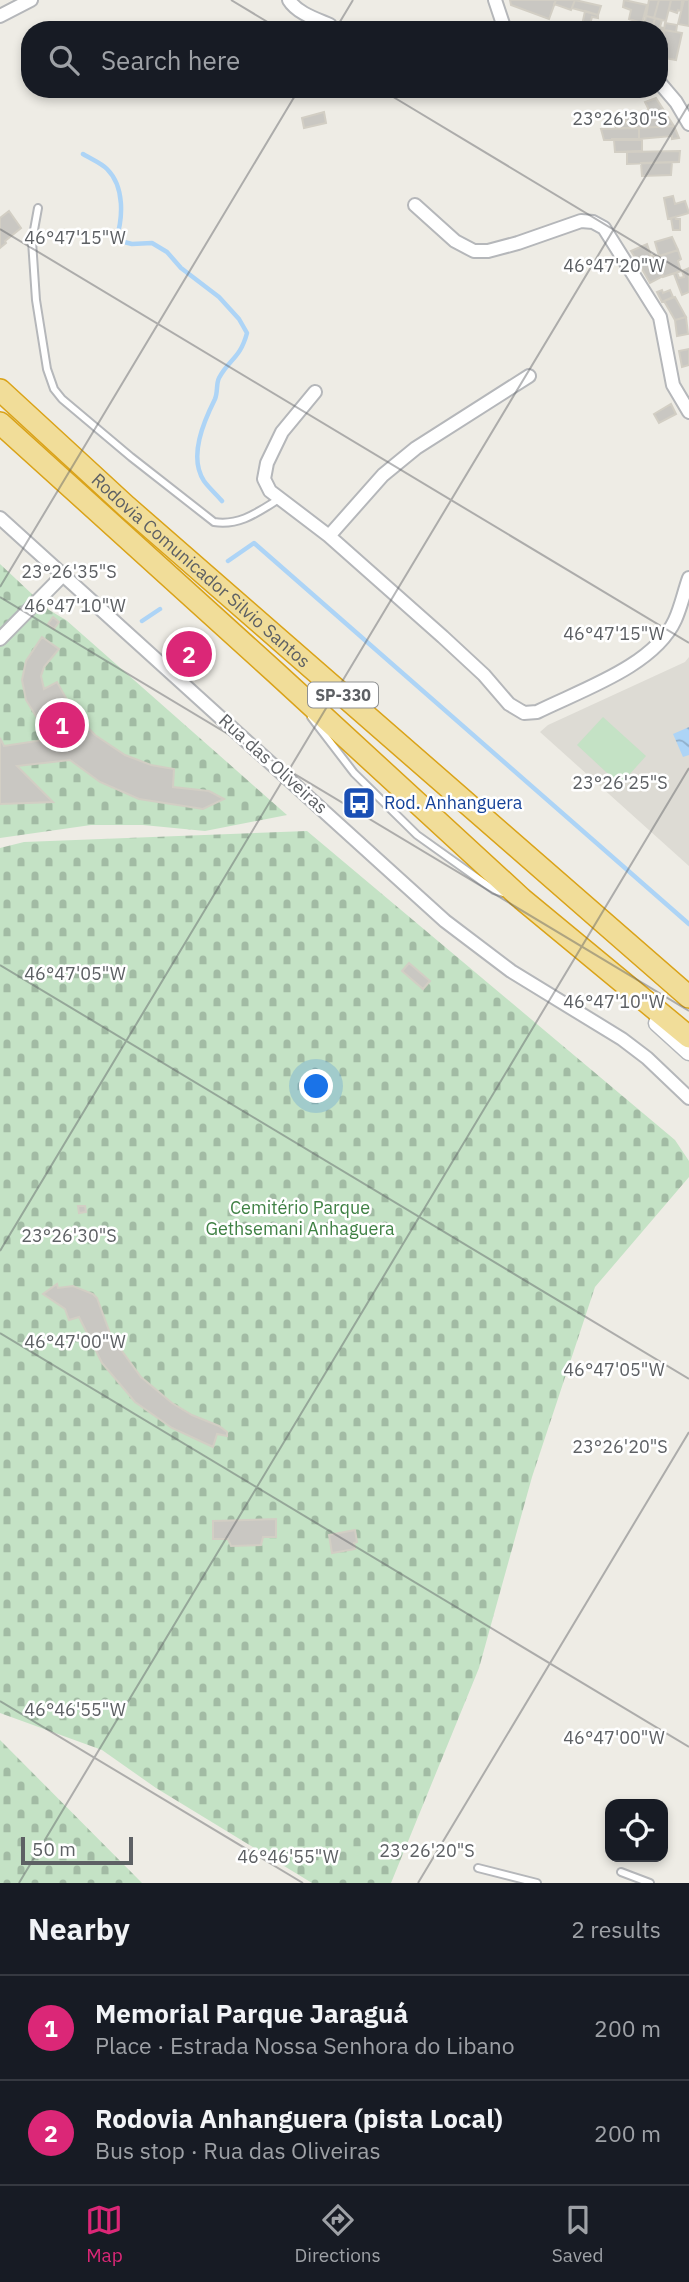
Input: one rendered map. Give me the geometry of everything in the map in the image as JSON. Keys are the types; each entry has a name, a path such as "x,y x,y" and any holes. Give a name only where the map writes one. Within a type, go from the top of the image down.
{"highway":[{"name":"Rodovia Comunicador Silvio Santos","path":"0,390 126,506 689,997"},
{"name":"Rodovia Comunicador Silvio Santos","path":"0,424 522,900 689,1037"}],"main road":[{"path":"588,955 689,1052"}],"street":[{"path":"0,16 31,0"},
{"path":"289,0 305,14 321,21"},
{"path":"495,0 502,21"},
{"path":"668,93 689,124"},
{"path":"415,205 455,241 474,251 488,251 518,243 581,221 593,222 604,228 660,317 673,385 689,412"},
{"path":"329,536 383,475 416,448 529,376"},
{"path":"315,391 282,432 267,463 264,479 270,491 329,536 484,675 509,704 524,713 537,712 637,663 662,641 675,620 689,578"},
{"name":"Rua das Oliveiras","path":"0,518 445,920 511,971 622,1039 647,1058 689,1098"},
{"path":"0,639 64,574"}],"lane":[{"path":"38,208 32,241 36,300 47,369 54,389 62,399 214,522 229,524 252,516 279,499"},
{"path":"662,974 689,991"},
{"path":"478,1868 537,1883"},
{"path":"621,1871 650,1883"}],"shaded area":[{"path":"689,657 689,866 540,732 548,725 685,662"}],"green space":[{"path":"0,564 49,610 66,620 287,815 205,831 143,825 91,825 0,838"},
{"path":"603,717 646,756 620,785 577,745"},
{"name":"Cemitério Parque Gethsemani Anhaguera","path":"307,831 675,1140 689,1161 689,1177 595,1287 532,1477 479,1668 391,1883 312,1883 156,1788 102,1750 0,1713 0,848 24,842"},
{"path":"0,1740 142,1883 0,1883"}],"water":[{"path":"689,727 689,755 683,757 673,734"}],"building":[{"path":"510,0 556,0 549,19 511,5"},
{"path":"556,0 575,0 571,10 554,4"},
{"path":"575,0 601,6 598,15 572,8"},
{"path":"624,0 647,5 643,21 629,19 631,10 623,7"},
{"path":"649,0 659,0 654,18 646,16"},
{"path":"659,0 671,0 666,21 654,18"},
{"path":"671,0 682,0 681,11 678,10 677,13 669,10"},
{"path":"684,0 689,0 689,26 678,24"},
{"path":"585,11 598,15 598,18 592,17 591,21 583,21"},
{"path":"646,16 655,18 654,21 645,21"},
{"path":"668,24 677,25 676,32 668,31"},
{"path":"668,31 682,33 676,60 668,59"},
{"path":"656,98 674,126 637,128 635,123 643,119 640,113 649,110 645,102"},
{"path":"324,112 326,123 304,128 302,118"},
{"path":"640,113 643,119 627,124 625,118"},
{"path":"625,118 627,124 635,122 637,128 616,128 614,121"},
{"path":"674,126 679,138 672,139 672,136 639,139 639,128"},
{"path":"639,128 639,139 612,140 604,140 601,129"},
{"path":"614,140 642,140 642,151 615,152"},
{"path":"680,151 679,162 627,164 627,152"},
{"path":"672,162 671,175 642,176 641,163"},
{"path":"673,196 675,204 685,201 689,213 668,219 664,198"},
{"path":"9,211 21,228 0,248 0,218"},
{"path":"671,218 680,219 680,230 673,230"},
{"path":"672,237 678,250 659,256 655,242"},
{"path":"647,244 651,256 638,262 631,251"},
{"path":"678,250 681,271 663,277 657,257"},
{"path":"654,255 663,276 650,283 638,262"},
{"path":"689,268 689,292 682,295 674,274 677,272 679,278 684,277 682,271"},
{"path":"662,290 663,293 670,290 673,297 662,302 657,292"},
{"path":"675,297 686,317 675,320 664,301"},
{"path":"686,317 688,334 677,336 675,320"},
{"path":"689,349 689,365 682,367 679,351"},
{"path":"671,404 676,414 659,423 654,414"},
{"path":"53,617 59,622 54,629 48,624"},
{"path":"42,637 59,649 44,667 41,676 44,689 57,682 75,714 95,735 125,755 151,765 174,769 173,787 209,791 224,799 203,809 139,799 100,782 70,760 17,766 53,802 0,804 0,738 4,746 50,739 26,700 22,680 26,661"},
{"path":"409,963 430,981 423,989 402,971"},
{"path":"78,1206 85,1206 86,1212 79,1213"},
{"path":"57,1284 58,1288 73,1286 93,1294 97,1298 111,1336 141,1377 172,1403 219,1426 227,1432 227,1436 217,1434 213,1447 172,1428 135,1402 102,1363 79,1317 69,1320 65,1309 43,1294"},
{"path":"276,1519 276,1537 263,1537 261,1545 231,1546 228,1539 213,1539 213,1521"},
{"path":"355,1530 355,1549 332,1553 329,1535"}],"waterway":[{"path":"83,154 107,169 117,185 121,213 116,240 132,244 152,243 167,252 181,268 219,297 239,319 247,333 238,354 219,378 216,396 199,439 199,471 204,481 222,501"},
{"path":"228,561 254,543 689,924"},
{"path":"142,621 160,609"}],"place":[{"name":"Rodovia Anhanguera (pista Local)","path":"189,654"},
{"name":"Memorial Parque Jaraguá","path":"62,725"},
{"name":"Rod. Anhanguera","path":"359,803"}]}
